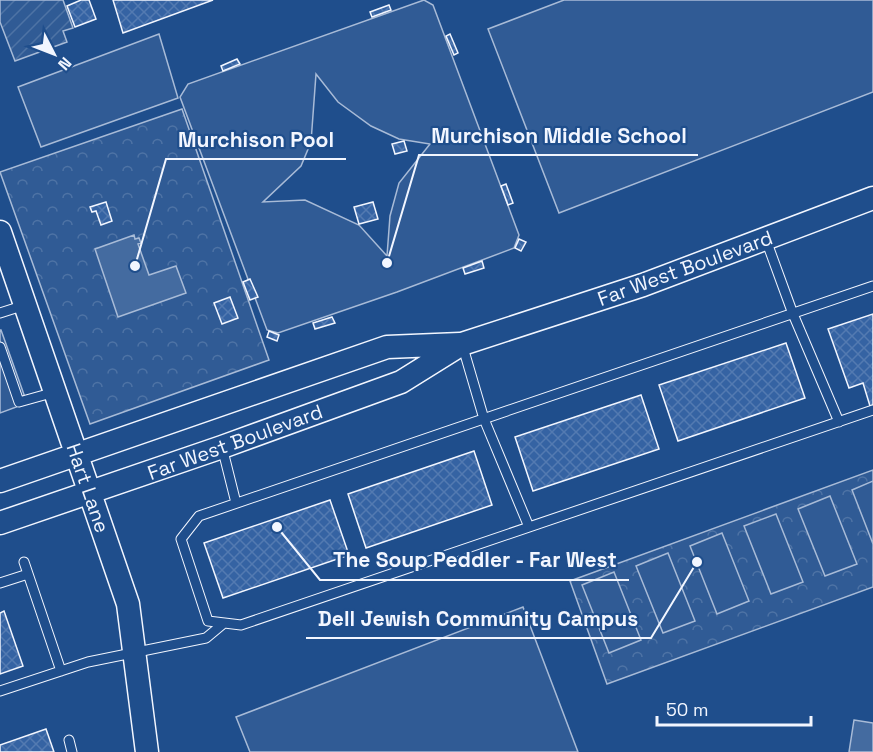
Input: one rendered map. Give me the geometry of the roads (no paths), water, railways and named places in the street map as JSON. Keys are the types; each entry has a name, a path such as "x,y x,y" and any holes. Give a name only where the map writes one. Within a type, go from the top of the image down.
{"street":[{"name":"Far West Boulevard","path":"0,523 222,447 401,382 462,344 643,285 873,198"},
{"name":"Hart Lane","path":"0,232 128,604 147,752"},
{"name":"Far West Boulevard","path":"0,481 387,347 462,344"}],"lane":[{"path":"765,239 839,422"},
{"path":"873,286 199,516 181,539 208,621 241,625 873,410"},
{"path":"0,313 25,305"},
{"path":"462,344 484,419 529,527"},
{"path":"0,347 19,402 55,392"},
{"path":"222,447 236,504"},
{"path":"24,562 61,671"},
{"path":"0,583 27,574"},
{"path":"0,691 88,662 206,638 224,623"},
{"path":"69,740 72,752"}],"place":[{"name":"Murchison Middle School","path":"387,263"},
{"name":"Murchison Pool","path":"135,266"},
{"name":"The Soup Peddler - Far West","path":"277,527"},
{"name":"Dell Jewish Community Campus","path":"697,562"}]}
